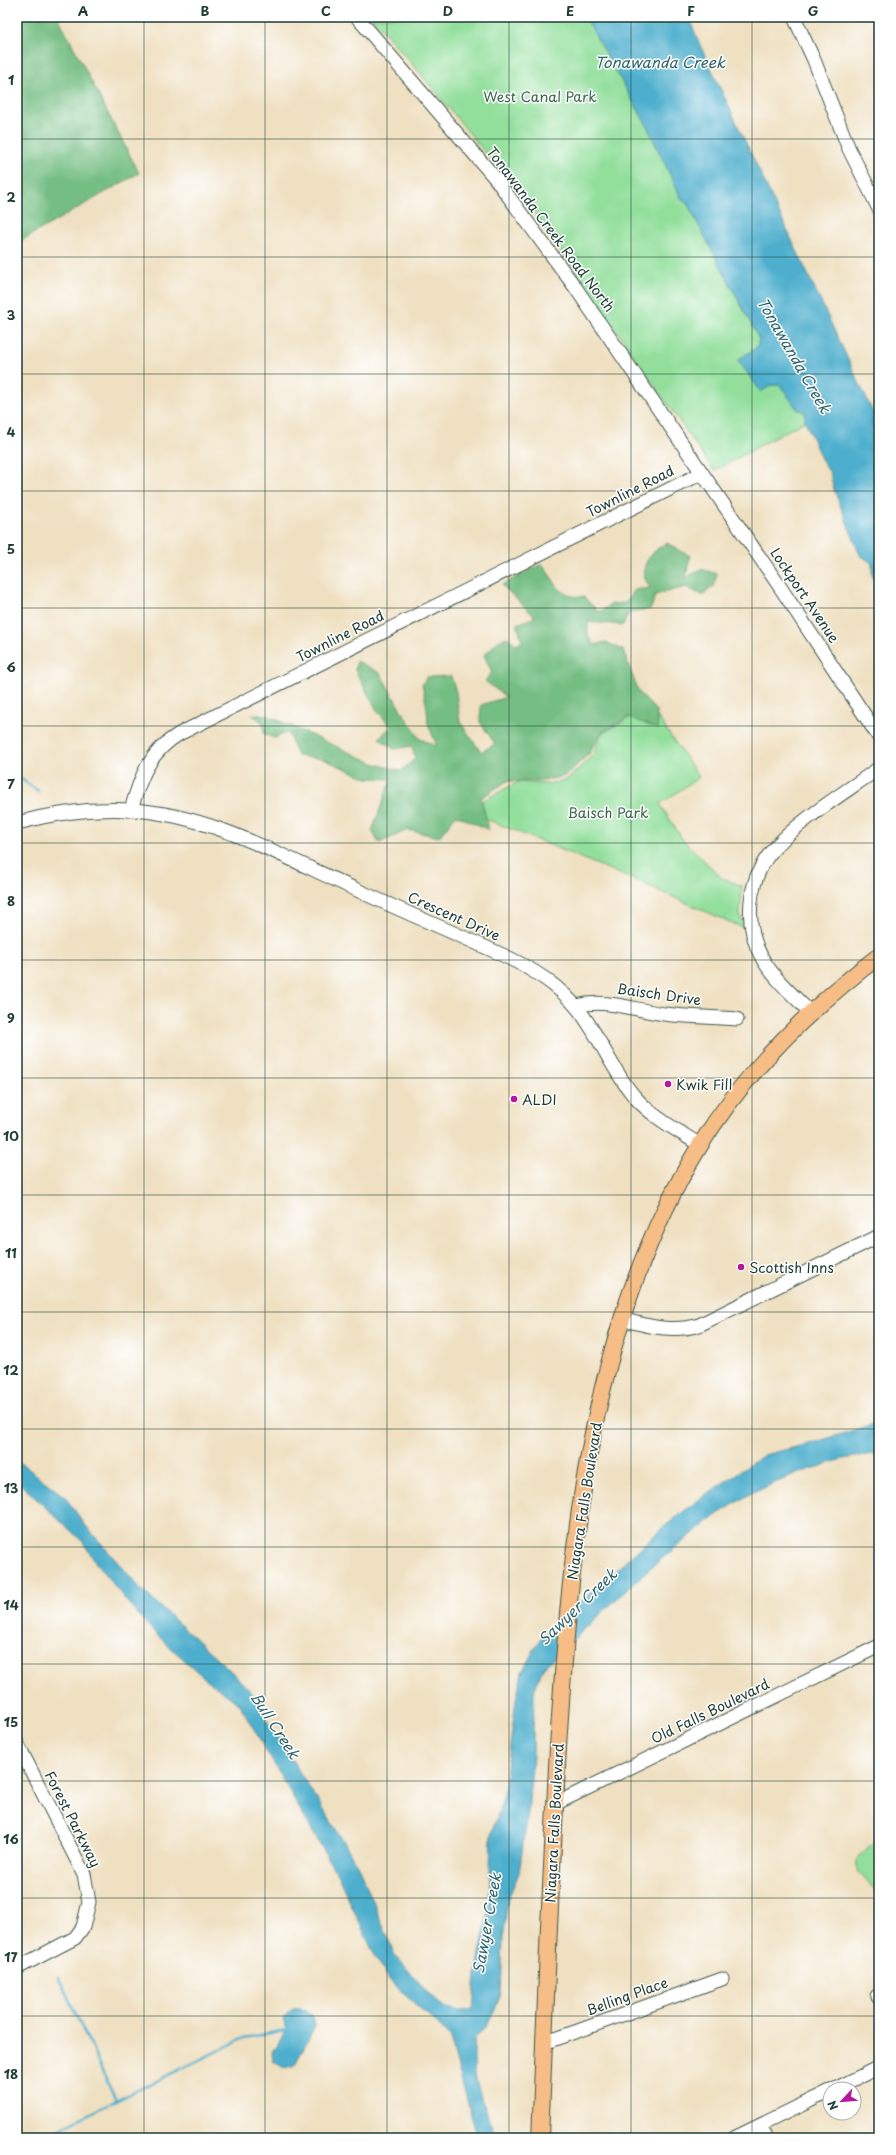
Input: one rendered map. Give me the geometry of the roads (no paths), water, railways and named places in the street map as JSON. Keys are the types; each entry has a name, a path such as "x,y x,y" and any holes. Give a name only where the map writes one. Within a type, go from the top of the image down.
{"main road":[{"name":"Niagara Falls Boulevard","path":"540,2138 555,1804 568,1607 574,1551 590,1454 603,1388 621,1319 654,1231 700,1145 757,1070 786,1037 811,1013 879,956"}],"street":[{"name":"Tonawanda Creek Road North","path":"357,17 499,184 590,308 702,473"},
{"path":"797,18 851,153 879,209"},
{"name":"Lockport Avenue","path":"702,473 879,737"},
{"name":"Townline Road","path":"131,810 147,765 161,747 179,734 702,473"},
{"path":"811,1013 772,972 758,950 750,910 753,888 766,858 779,843 814,815 879,768"},
{"path":"17,823 77,812 131,810"},
{"name":"Crescent Drive","path":"131,810 158,814 210,827 274,852 526,966 554,984 576,1006 619,1075 636,1099 658,1119 700,1145"},
{"name":"Baisch Drive","path":"576,1006 595,1002 611,1003 662,1013 737,1019"},
{"path":"621,1319 667,1329 682,1329 699,1325 879,1236"},
{"name":"Old Falls Boulevard","path":"555,1804 879,1646"},
{"name":"Forest Parkway","path":"17,1743 84,1874 89,1902 84,1927 75,1938 17,1968"},
{"name":"Belling Place","path":"544,2043 722,1979"},
{"path":"850,2081 879,2067"},
{"path":"734,2138 822,2095"},
{"path":"760,2126 766,2138"}],"water":[{"name":"Tonawanda Creek","path":"585,17 689,17 699,43 879,425 879,589 872,575 872,563 860,555 834,490 830,473 822,461 805,421 805,412 797,409 780,385 772,385 761,392 738,360 757,347 759,339 687,203 682,200 646,124"},
{"name":"Sawyer Creek","path":"879,1422 879,1453 843,1459 802,1472 755,1491 715,1516 650,1568 543,1668 534,1691 533,1756 528,1813 519,1873 508,1899 503,1939 501,1994 492,2017 482,2031 474,2038 476,2080 497,2138 479,2138 477,2136 449,2035 390,1981 373,1952 337,1874 240,1705 201,1675 161,1639 137,1614 96,1563 83,1542 17,1481 17,1460 65,1497 86,1526 141,1589 232,1672 252,1693 259,1708 344,1842 361,1872 395,1955 428,1993 445,2007 459,2011 473,2009 476,1975 489,1906 491,1835 503,1799 516,1700 522,1672 539,1640 660,1530 701,1498 764,1455 816,1442"},
{"path":"293,2009 302,2009 313,2016 315,2027 294,2066 284,2068 273,2061 272,2051 278,2047 286,2030 283,2018"}],"waterway":[{"path":"17,776 38,791"},
{"path":"58,1976 116,2101"},
{"path":"40,2138 244,2038 286,2030"}],"place":[{"name":"Kwik Fill","path":"668,1084"},
{"name":"ALDI","path":"514,1099"},
{"name":"Scottish Inns","path":"741,1267"}],"park label":[{"name":"West Canal Park","path":"540,96"},
{"name":"Baisch Park","path":"608,812"}],"water label":[{"name":"Bull Creek","path":"276,1725"}]}
